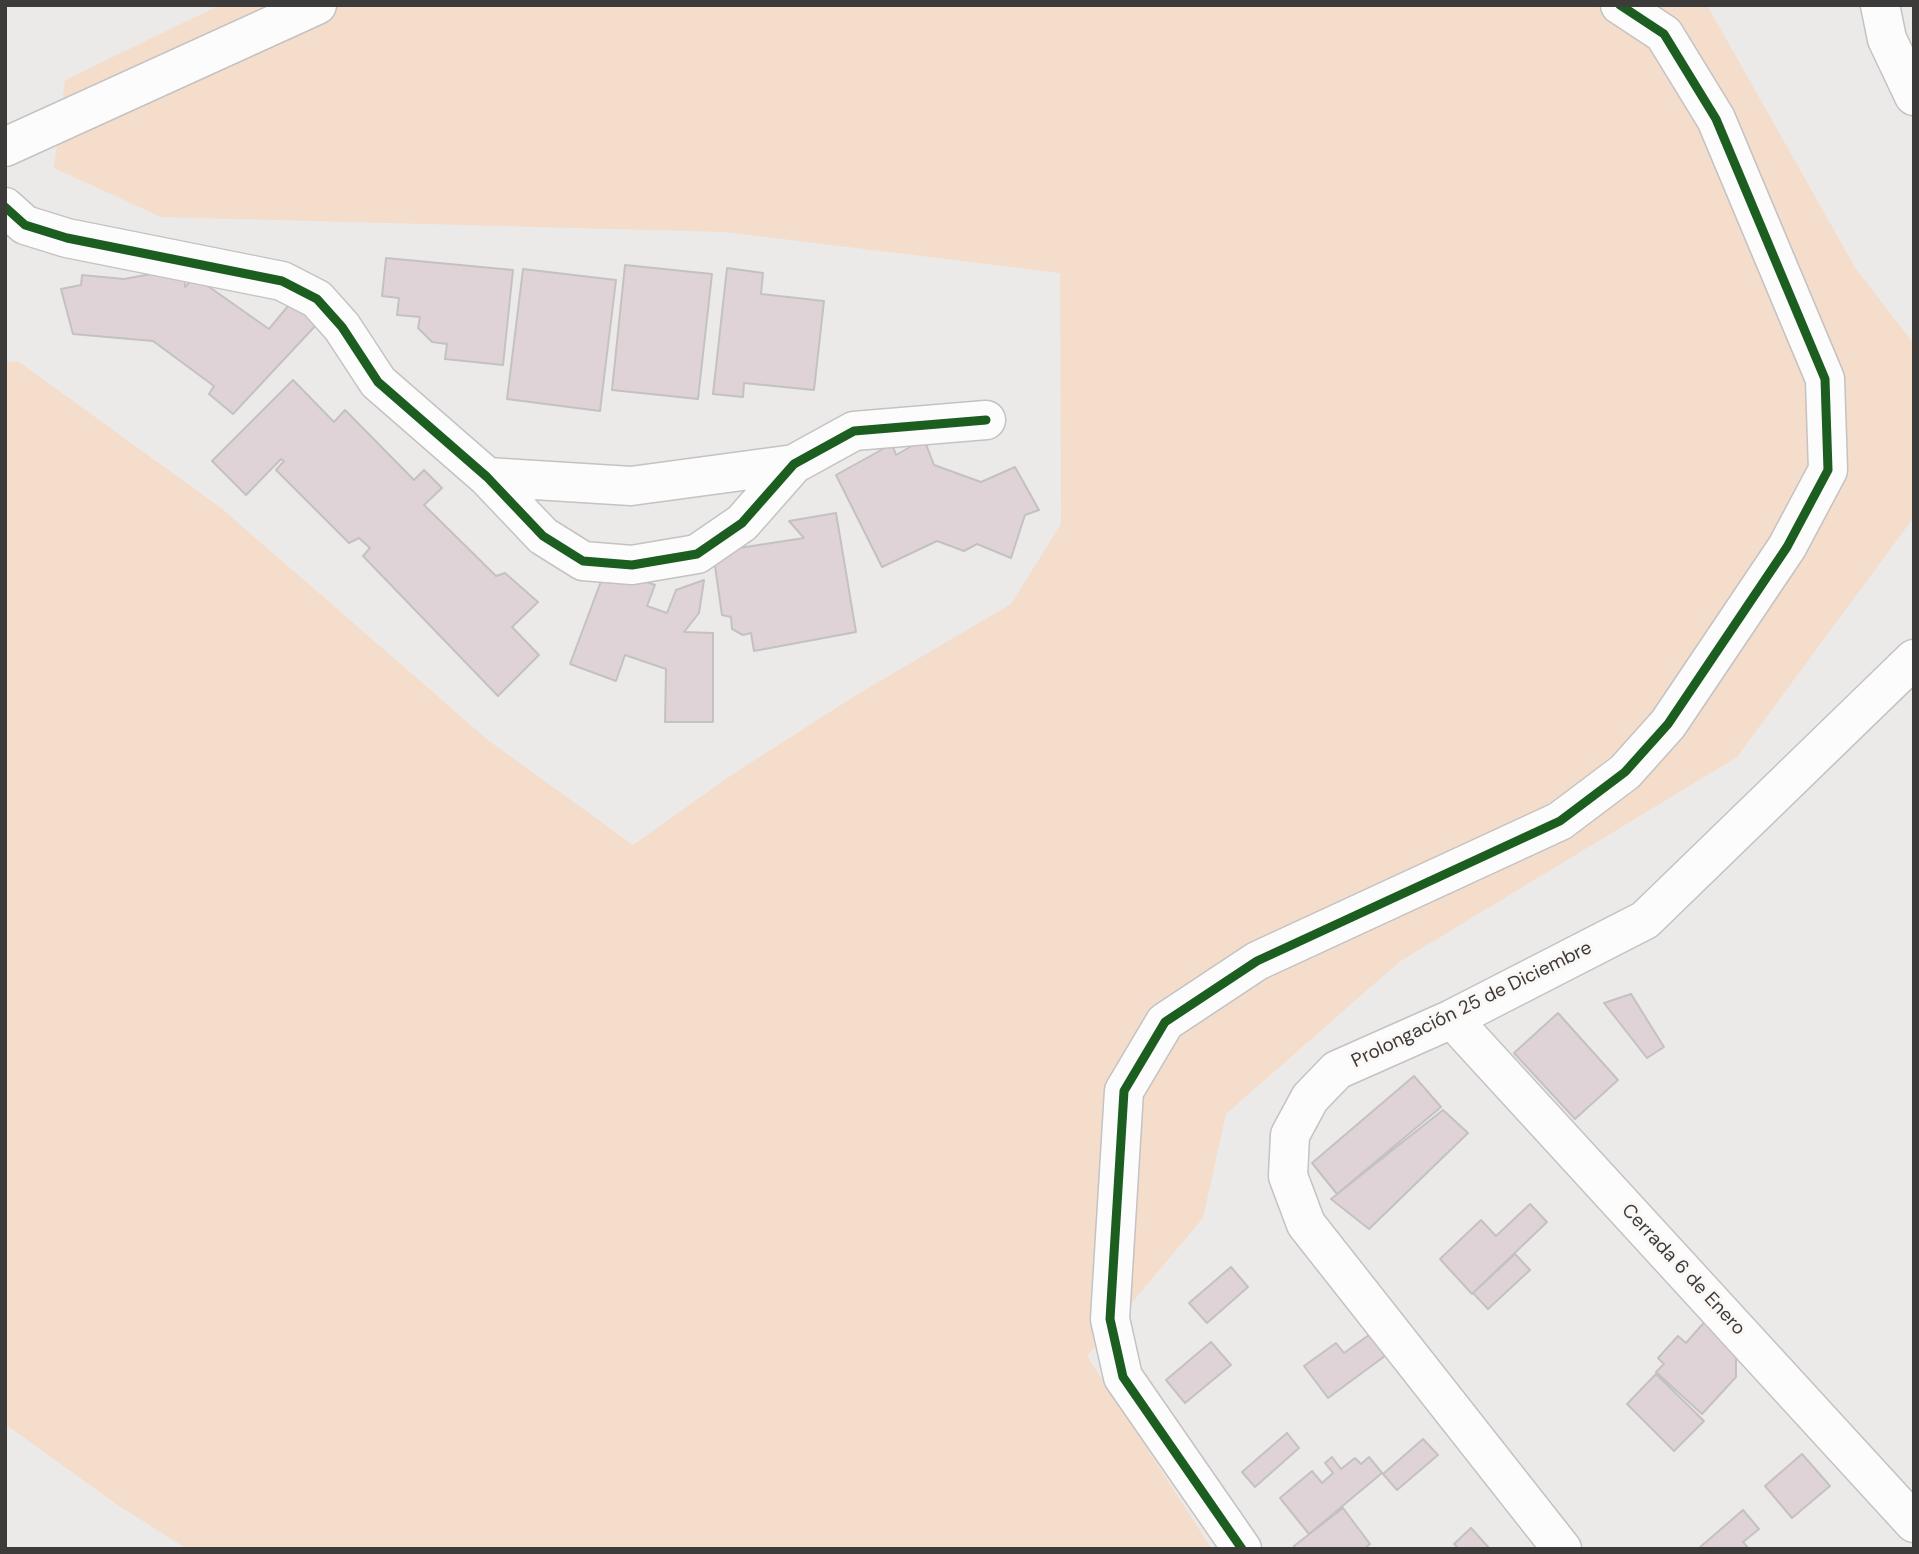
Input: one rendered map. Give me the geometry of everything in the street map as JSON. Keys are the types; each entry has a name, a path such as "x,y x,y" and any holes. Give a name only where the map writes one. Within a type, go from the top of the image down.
{"street":[{"path":"5,147 317,5"},
{"path":"1241,1549 1123,1377 1110,1319 1124,1091 1165,1022 1257,961 1560,821 1625,772 1676,713 1787,547 1828,470 1825,379 1716,119 1664,34 1620,5"},
{"path":"1880,5 1887,39 1914,96"},
{"path":"5,206 25,225 67,238 282,281 317,299 342,327 378,382 487,477 543,536 583,561 632,565 697,554 742,523 794,464 854,431 986,420"},
{"path":"487,477 631,486 794,464"},
{"name":"Prolongación 25 de Diciembre","path":"1562,1549 1306,1224 1288,1176 1290,1135 1310,1098 1337,1070 1452,1019 1645,920 1914,659"},
{"name":"Cerrada 6 de Enero","path":"1452,1019 1914,1522"}],"shaded area":[{"path":"220,5 1707,5 1856,269 1914,344 1914,517 1737,757 1399,962 1226,1114 1203,1218 1087,1356 1212,1549 187,1549 119,1506 5,1424 5,361 19,362 221,508 488,740 633,845 733,774 858,694 1011,604 1061,524 1060,273 725,232 161,217 54,168 65,80"}],"building":[{"path":"386,258 513,270 503,365 445,359 447,344 432,342 418,328 420,317 397,315 399,298 382,296"},
{"path":"625,265 712,274 698,399 612,390"},
{"path":"184,268 185,287 195,277 269,329 293,300 317,324 233,414 209,394 214,386 153,341 73,334 61,289 81,285 82,275 124,279"},
{"path":"727,268 763,273 761,294 824,301 814,390 744,383 743,397 713,394"},
{"path":"523,269 616,280 600,411 507,399"},
{"path":"293,380 334,422 345,410 414,480 424,470 442,488 424,505 496,576 505,573 538,602 512,627 539,655 498,696 363,556 370,548 359,538 349,543 276,470 284,461 281,459 246,495 212,461"},
{"path":"924,439 934,465 981,482 1015,467 1039,510 1025,515 1011,558 977,544 964,551 937,541 882,567 836,475 892,444 896,455"},
{"path":"836,513 856,632 754,651 751,633 743,635 732,629 731,617 722,615 713,552 804,538 789,521"},
{"path":"606,568 655,585 647,606 667,613 676,590 704,580 699,613 684,632 713,633 713,722 665,722 666,669 625,655 616,681 570,664"},
{"path":"1631,994 1664,1047 1647,1058 1604,1003"},
{"path":"1558,1013 1618,1080 1575,1119 1514,1053"},
{"path":"1414,1076 1441,1107 1337,1194 1312,1163"},
{"path":"1443,1110 1468,1133 1369,1229 1331,1199"},
{"path":"1530,1204 1547,1222 1472,1294 1440,1259 1481,1220 1496,1236"},
{"path":"1515,1254 1530,1270 1488,1309 1473,1293"},
{"path":"1231,1267 1248,1287 1207,1323 1189,1303"},
{"path":"1708,1318 1736,1344 1736,1377 1702,1414 1656,1372 1664,1364 1658,1358 1678,1336 1686,1343"},
{"path":"1373,1332 1389,1353 1328,1398 1304,1366 1336,1343 1344,1353"},
{"path":"1211,1342 1231,1365 1185,1403 1166,1380"},
{"path":"1656,1374 1704,1421 1674,1451 1627,1404"},
{"path":"1287,1433 1299,1448 1255,1487 1242,1472"},
{"path":"1423,1439 1438,1455 1397,1490 1383,1474"},
{"path":"1802,1454 1830,1486 1792,1518 1765,1486"},
{"path":"1332,1457 1341,1469 1355,1458 1361,1464 1369,1457 1382,1473 1309,1534 1280,1498 1312,1471 1322,1483 1333,1473 1325,1463"},
{"path":"1343,1508 1370,1544 1364,1549 1296,1549 1294,1546"},
{"path":"1743,1510 1759,1529 1743,1542 1748,1548 1698,1549"},
{"path":"1471,1528 1490,1549 1459,1549 1454,1544"}],"cycle path":[{"path":"1242,1549 1123,1377 1110,1319 1124,1091 1165,1022 1257,961 1560,821 1625,772 1668,724 1787,547 1828,470 1825,379 1716,119 1664,34 1620,5"},
{"path":"5,207 25,225 67,238 282,281 317,299 342,327 378,382 487,477 543,536 583,561 632,565 697,554 742,523 794,464 854,431 986,420"}]}
